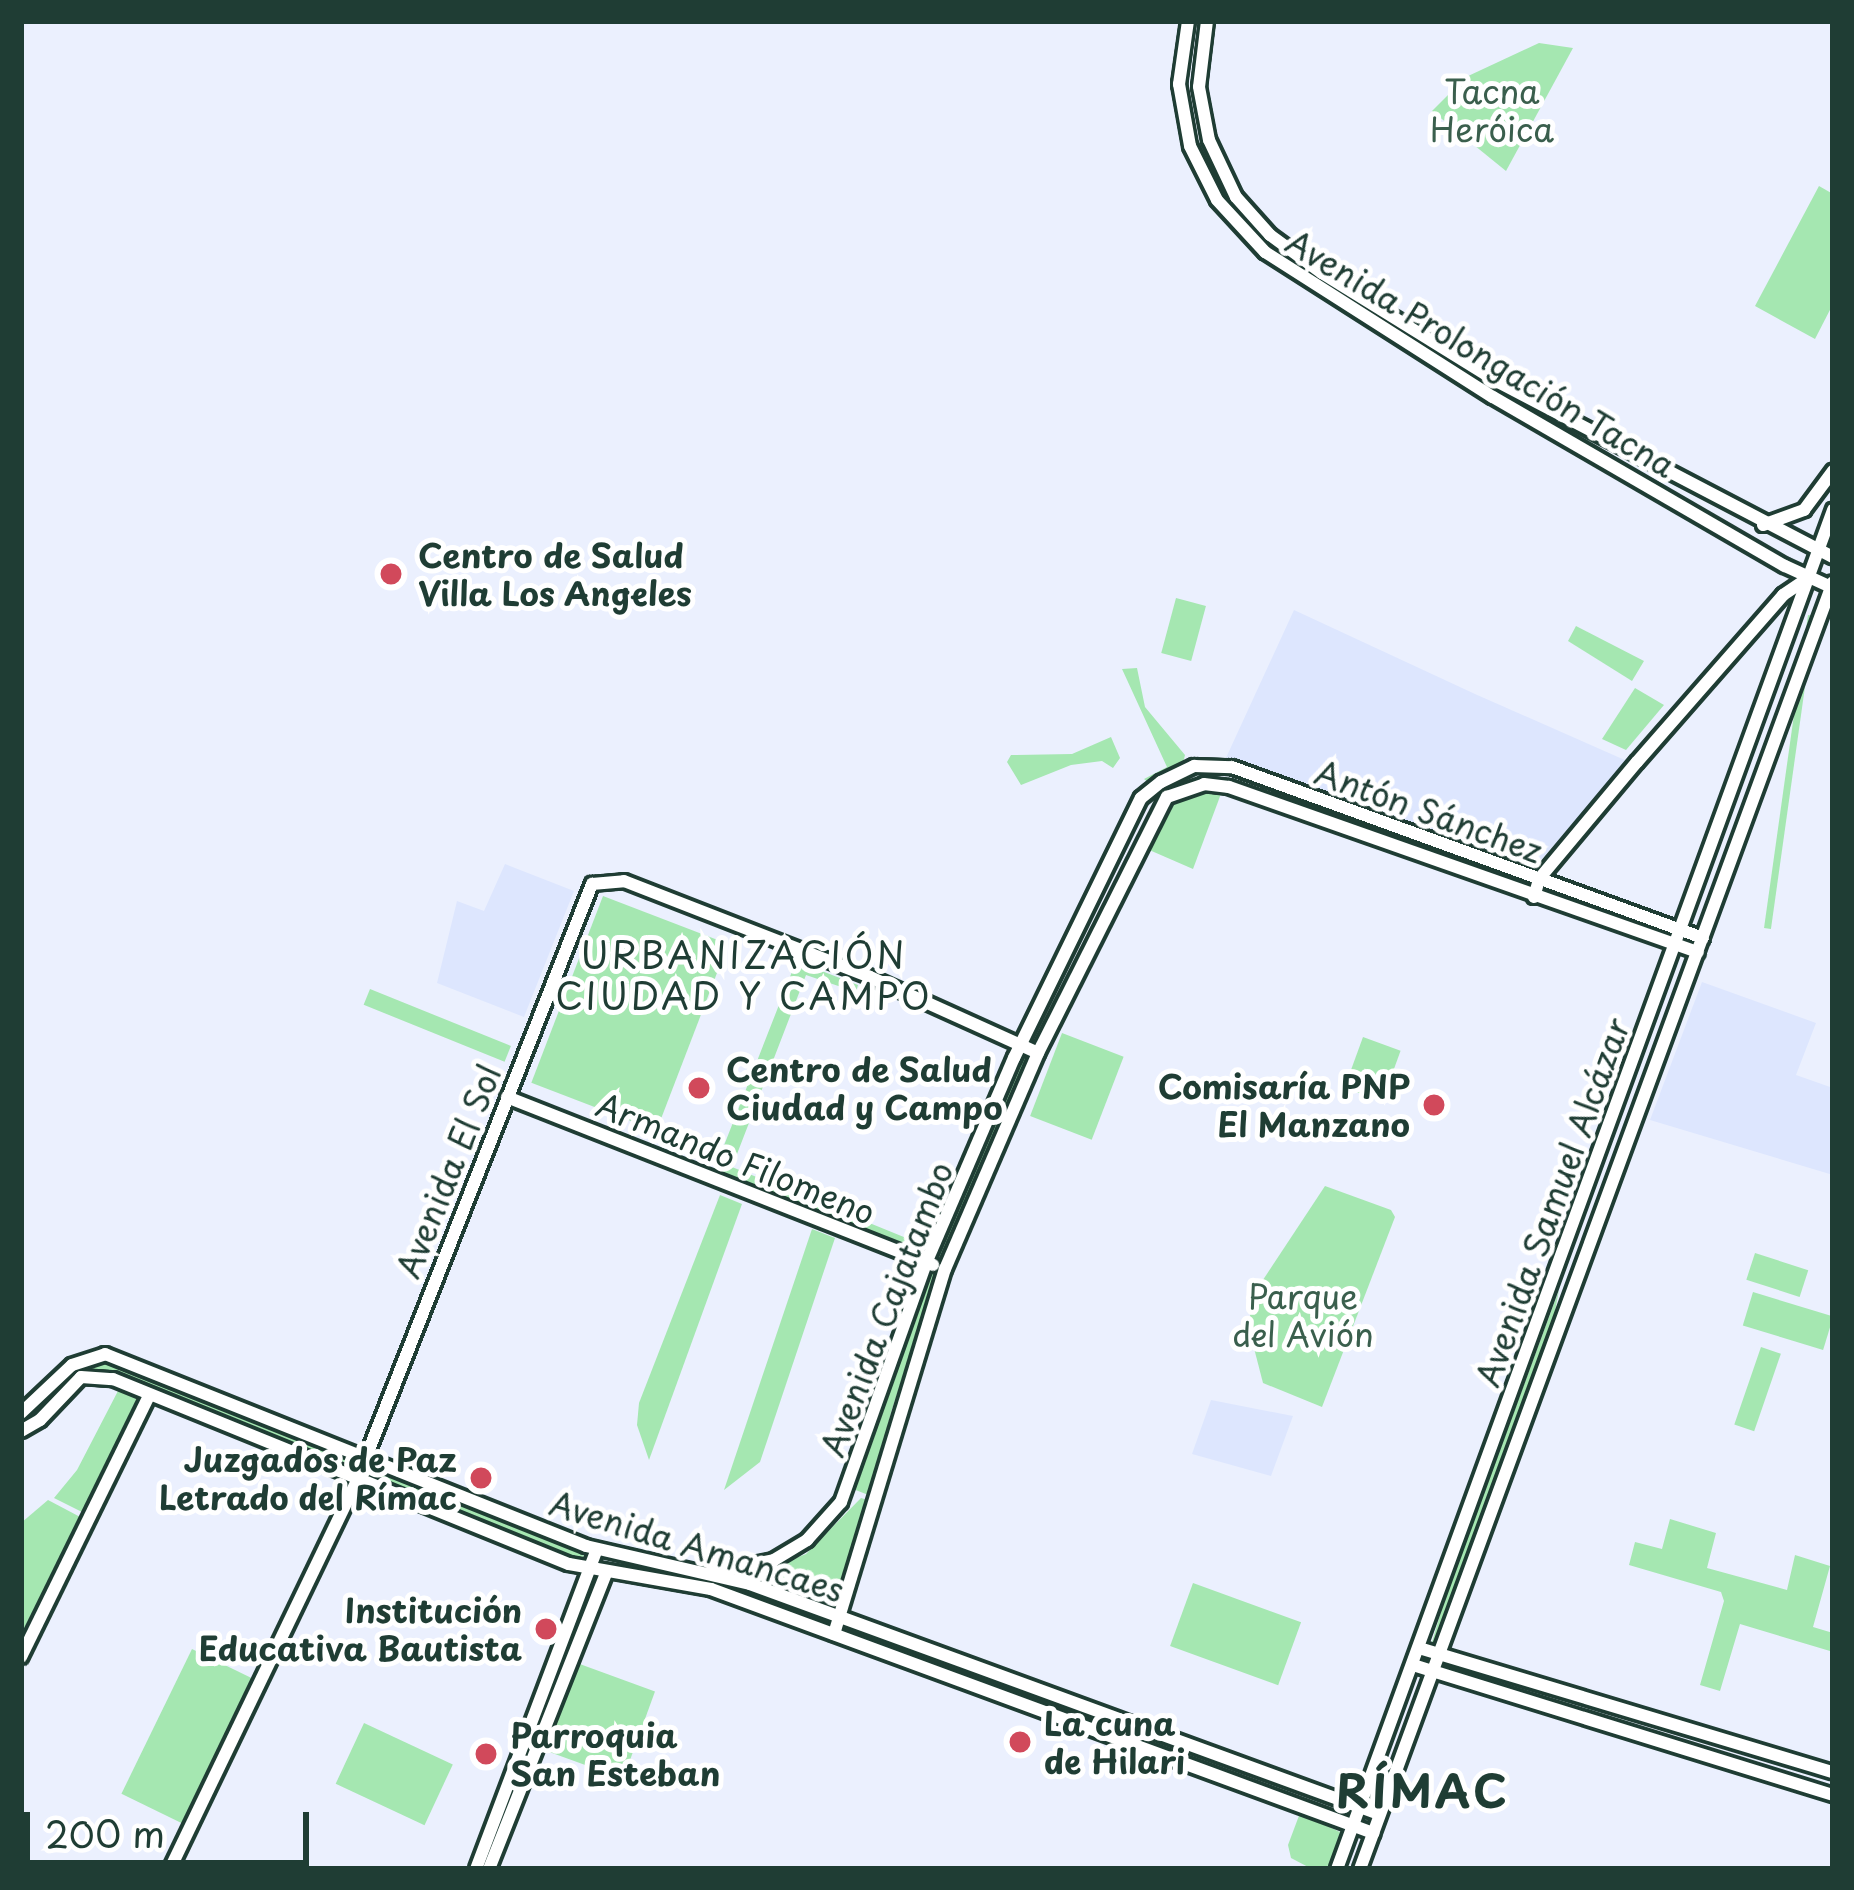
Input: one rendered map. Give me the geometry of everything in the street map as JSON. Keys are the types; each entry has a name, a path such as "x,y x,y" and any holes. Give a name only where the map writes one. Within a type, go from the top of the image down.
{"street":[{"name":"Avenida Prolongación Tacna","path":"1188,21 1180,65 1182,112 1198,164 1229,216 1285,268 1472,385 1808,578 1832,586"},
{"name":"Avenida Prolongación Tacna","path":"1208,21 1198,72 1209,140 1236,196 1296,255 1498,382 1763,525 1833,557"},
{"path":"1763,525 1804,510 1833,471"},
{"name":"Avenida Samuel Alcázar","path":"1337,1869 1833,510"},
{"path":"1534,897 1539,879 1783,595 1808,578"},
{"name":"Avenida Samuel Alcázar","path":"1360,1869 1832,586"},
{"name":"Antón Sánchez","path":"1141,798 1174,775 1216,764 1681,929 1701,945"},
{"name":"Antón Sánchez","path":"1158,807 1192,786 1229,787 1534,897 1675,944 1701,945"},
{"name":"Avenida Cajatambo","path":"709,1573 774,1560 807,1540 841,1502 926,1263 1021,1044 1141,798"},
{"name":"Avenida Cajatambo","path":"834,1634 945,1269 1038,1053 1158,807"},
{"name":"Avenida El Sol","path":"170,1869 357,1480 592,884 624,881 870,977 1021,1044"},
{"path":"1079,929 1095,937"},
{"path":"1021,1044 1038,1053"},
{"name":"Armando Filomeno","path":"507,1097 945,1269"},
{"name":"Avenida Amancaes","path":"21,1413 72,1365 105,1354 597,1550 709,1573 839,1616 1379,1814"},
{"name":"Avenida Amancaes","path":"21,1431 40,1420 88,1374 590,1571 711,1589 1372,1833"},
{"path":"21,1657 149,1396"},
{"path":"476,1869 597,1550"},
{"path":"490,1869 605,1574"},
{"path":"1419,1648 1833,1772"},
{"path":"1413,1665 1833,1795"}],"shaded area":[{"path":"1294,610 1627,761 1534,868 1225,760"},
{"path":"505,864 574,891 524,1017 437,983 457,901 484,911"},
{"path":"1702,982 1816,1023 1796,1075 1833,1088 1833,1175 1650,1120"},
{"path":"1211,1400 1293,1416 1271,1476 1192,1454"}],"green space":[{"name":"Tacna Heróica","path":"1539,43 1573,48 1506,171 1432,111 1466,77"},
{"path":"1819,186 1833,194 1833,304 1815,339 1755,306"},
{"path":"1176,598 1206,606 1191,661 1161,653"},
{"path":"1808,615 1815,616 1771,929 1764,928"},
{"path":"1576,626 1644,661 1632,681 1568,641"},
{"path":"1137,668 1145,707 1185,755 1183,763 1150,784 1144,779 1167,767 1122,669"},
{"path":"1635,688 1664,705 1626,750 1602,739"},
{"path":"1111,737 1120,758 1113,768 1102,761 1071,765 1021,785 1007,762 1011,755 1072,754"},
{"path":"1200,790 1222,791 1193,869 1147,849 1166,809"},
{"path":"603,896 728,944 656,1131 531,1083"},
{"path":"795,964 858,985 856,992 806,975 732,1167 921,1244 917,1255 714,1171"},
{"path":"370,989 511,1046 505,1062 364,1005"},
{"path":"1062,1033 1124,1057 1092,1140 1030,1116"},
{"path":"1363,1037 1401,1051 1382,1101 1345,1088"},
{"path":"1023,1053 1030,1061 943,1261 937,1262"},
{"name":"Parque del Avión","path":"1325,1186 1391,1210 1395,1217 1322,1407 1263,1383 1248,1325 1255,1292"},
{"path":"720,1195 742,1204 649,1460 637,1425 639,1403"},
{"path":"812,1229 835,1238 760,1462 724,1490"},
{"path":"1755,1253 1808,1270 1800,1297 1746,1280"},
{"path":"933,1273 936,1278 891,1412 871,1496 853,1489 927,1275"},
{"path":"1559,1290 1550,1337 1437,1644 1432,1642 1446,1595"},
{"path":"1753,1292 1833,1316 1823,1350 1743,1325"},
{"path":"1761,1347 1781,1354 1754,1431 1734,1425"},
{"path":"103,1360 348,1458 352,1465 93,1369 83,1372 43,1414 21,1428 21,1419 76,1369"},
{"path":"119,1389 140,1400 86,1514 54,1498 77,1470"},
{"path":"378,1470 582,1552 585,1559 579,1564 371,1479 370,1473"},
{"path":"861,1498 868,1500 836,1599 825,1603 773,1584 772,1570 770,1584 749,1576 806,1554"},
{"path":"48,1500 84,1519 21,1646 21,1523"},
{"path":"1670,1519 1716,1533 1707,1568 1787,1590 1795,1555 1830,1566 1813,1627 1833,1633 1830,1651 1740,1624 1720,1691 1700,1685 1724,1601 1721,1592 1629,1565 1635,1542 1662,1549"},
{"path":"1193,1583 1301,1622 1278,1685 1170,1646"},
{"path":"192,1649 254,1679 183,1824 121,1794"},
{"path":"577,1663 655,1691 623,1779 545,1750"},
{"path":"364,1723 453,1764 425,1825 336,1784"},
{"path":"1300,1813 1342,1833 1332,1869 1312,1869 1291,1858 1288,1845"}],"place":[{"name":"Centro de Salud Villa Los Angeles","path":"391,574"},
{"name":"Centro de Salud Ciudad y Campo","path":"699,1088"},
{"name":"Comisaría PNP El Manzano","path":"1434,1105"},
{"name":"Juzgados de Paz Letrado del Rímac","path":"481,1478"},
{"name":"Institución Educativa Bautista","path":"546,1629"},
{"name":"La cuna de Hilari","path":"1020,1742"},
{"name":"Parroquia San Esteban","path":"486,1754"}],"district":[{"name":"URBANIZACIÓN CIUDAD Y CAMPO","path":"744,974"},
{"name":"RÍMAC","path":"1423,1790"}]}
